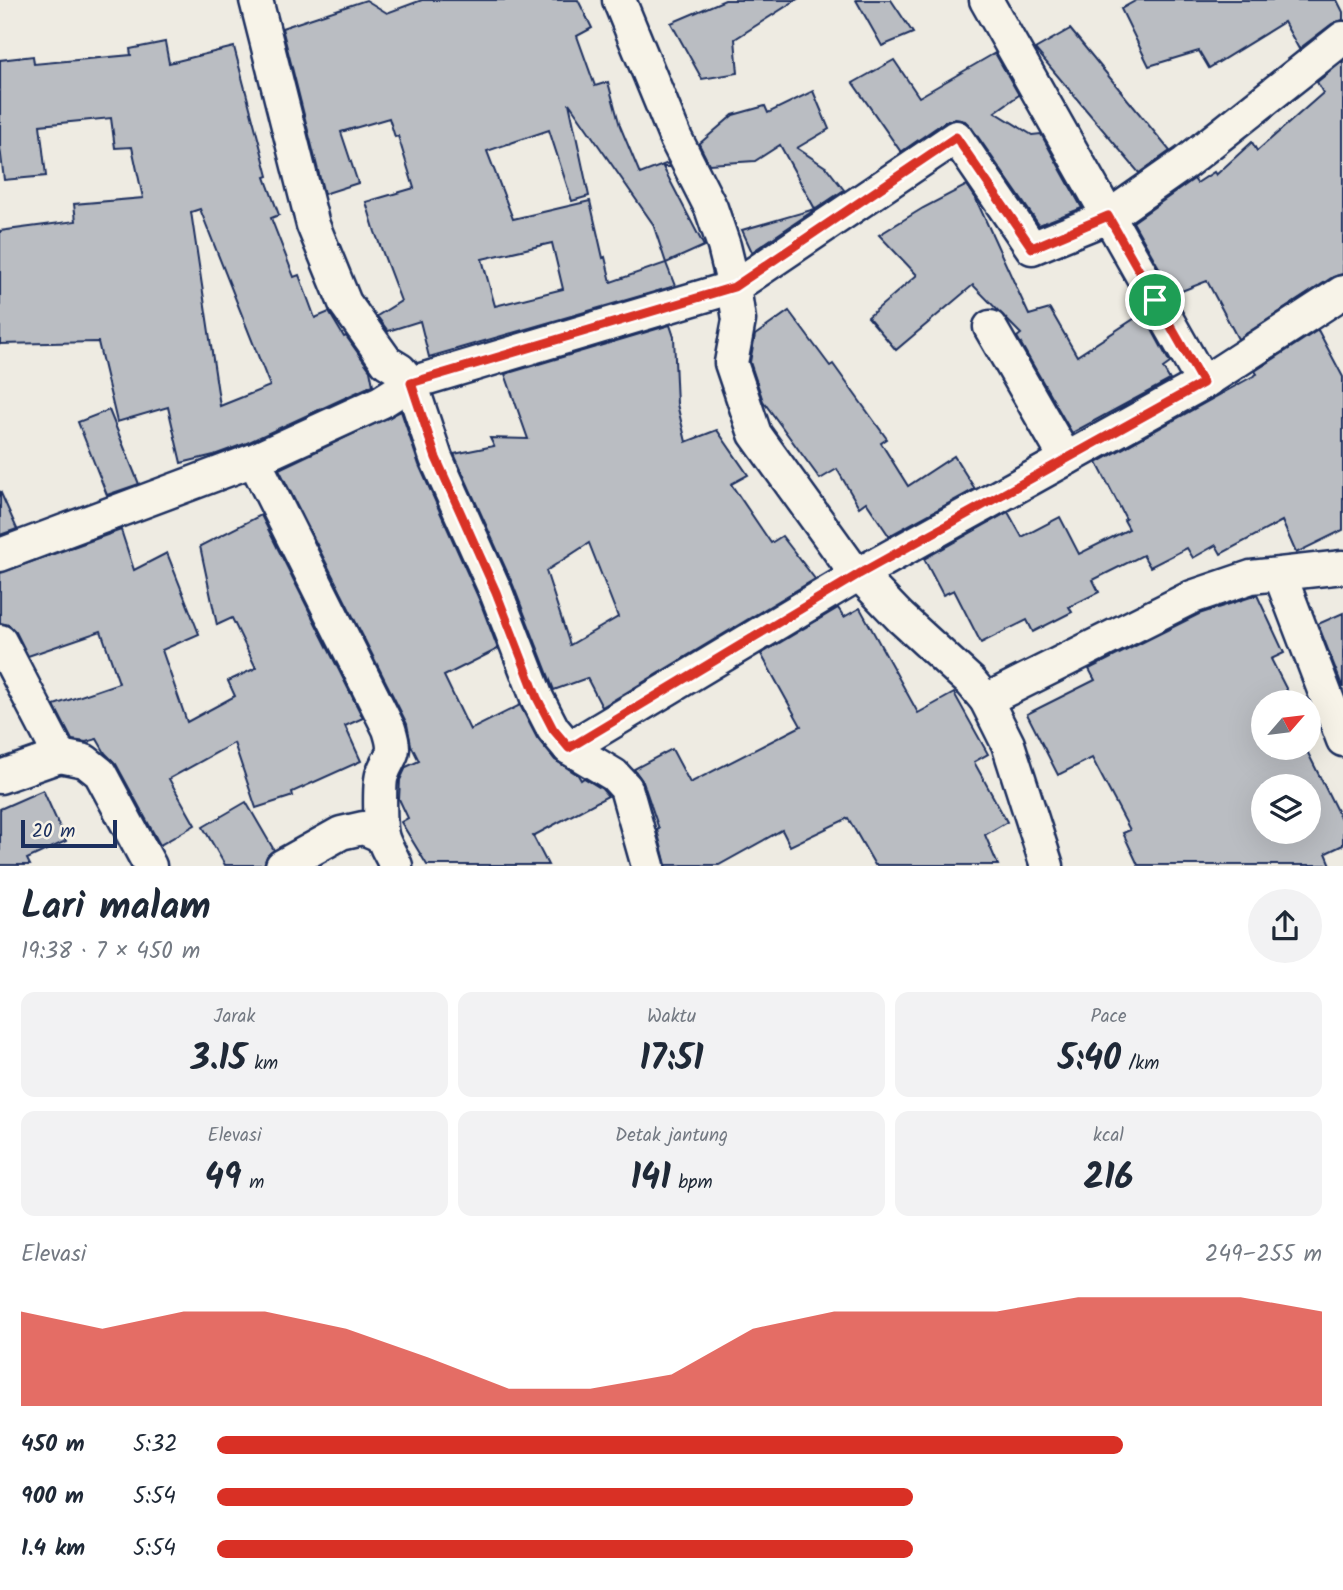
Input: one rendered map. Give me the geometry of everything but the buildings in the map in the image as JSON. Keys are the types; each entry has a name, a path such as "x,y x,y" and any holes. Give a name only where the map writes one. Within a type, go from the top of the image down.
{"street":[{"path":"256,0 318,236 345,303 387,362 400,370 411,383 436,458 496,592 537,698 553,729 569,748 614,775 626,788 648,866"},
{"path":"619,0 676,139 711,208 724,246 739,320 732,363 755,435 848,563 900,617 971,682 986,700 1008,744 1046,866"},
{"path":"986,0 1203,383"},
{"path":"0,555 254,460 381,402 411,383 734,287 956,137 1032,248 1108,216 1185,163 1343,38"},
{"path":"569,748 859,574 1203,383 1343,292"},
{"path":"990,327 1066,459"},
{"path":"254,460 389,729 394,754 381,776 382,836 396,866"},
{"path":"986,700 1192,597 1251,577 1343,567"},
{"path":"1280,575 1343,740"},
{"path":"0,641 60,756"},
{"path":"0,778 60,756 85,761 100,773 150,866"},
{"path":"282,866 341,833 363,828 382,836"}],"route":[{"path":"956,137 1032,248 1108,216 1155,300 1203,383 859,574 569,748 553,729 537,698 496,592 436,458 411,383 734,287 956,137"}]}
